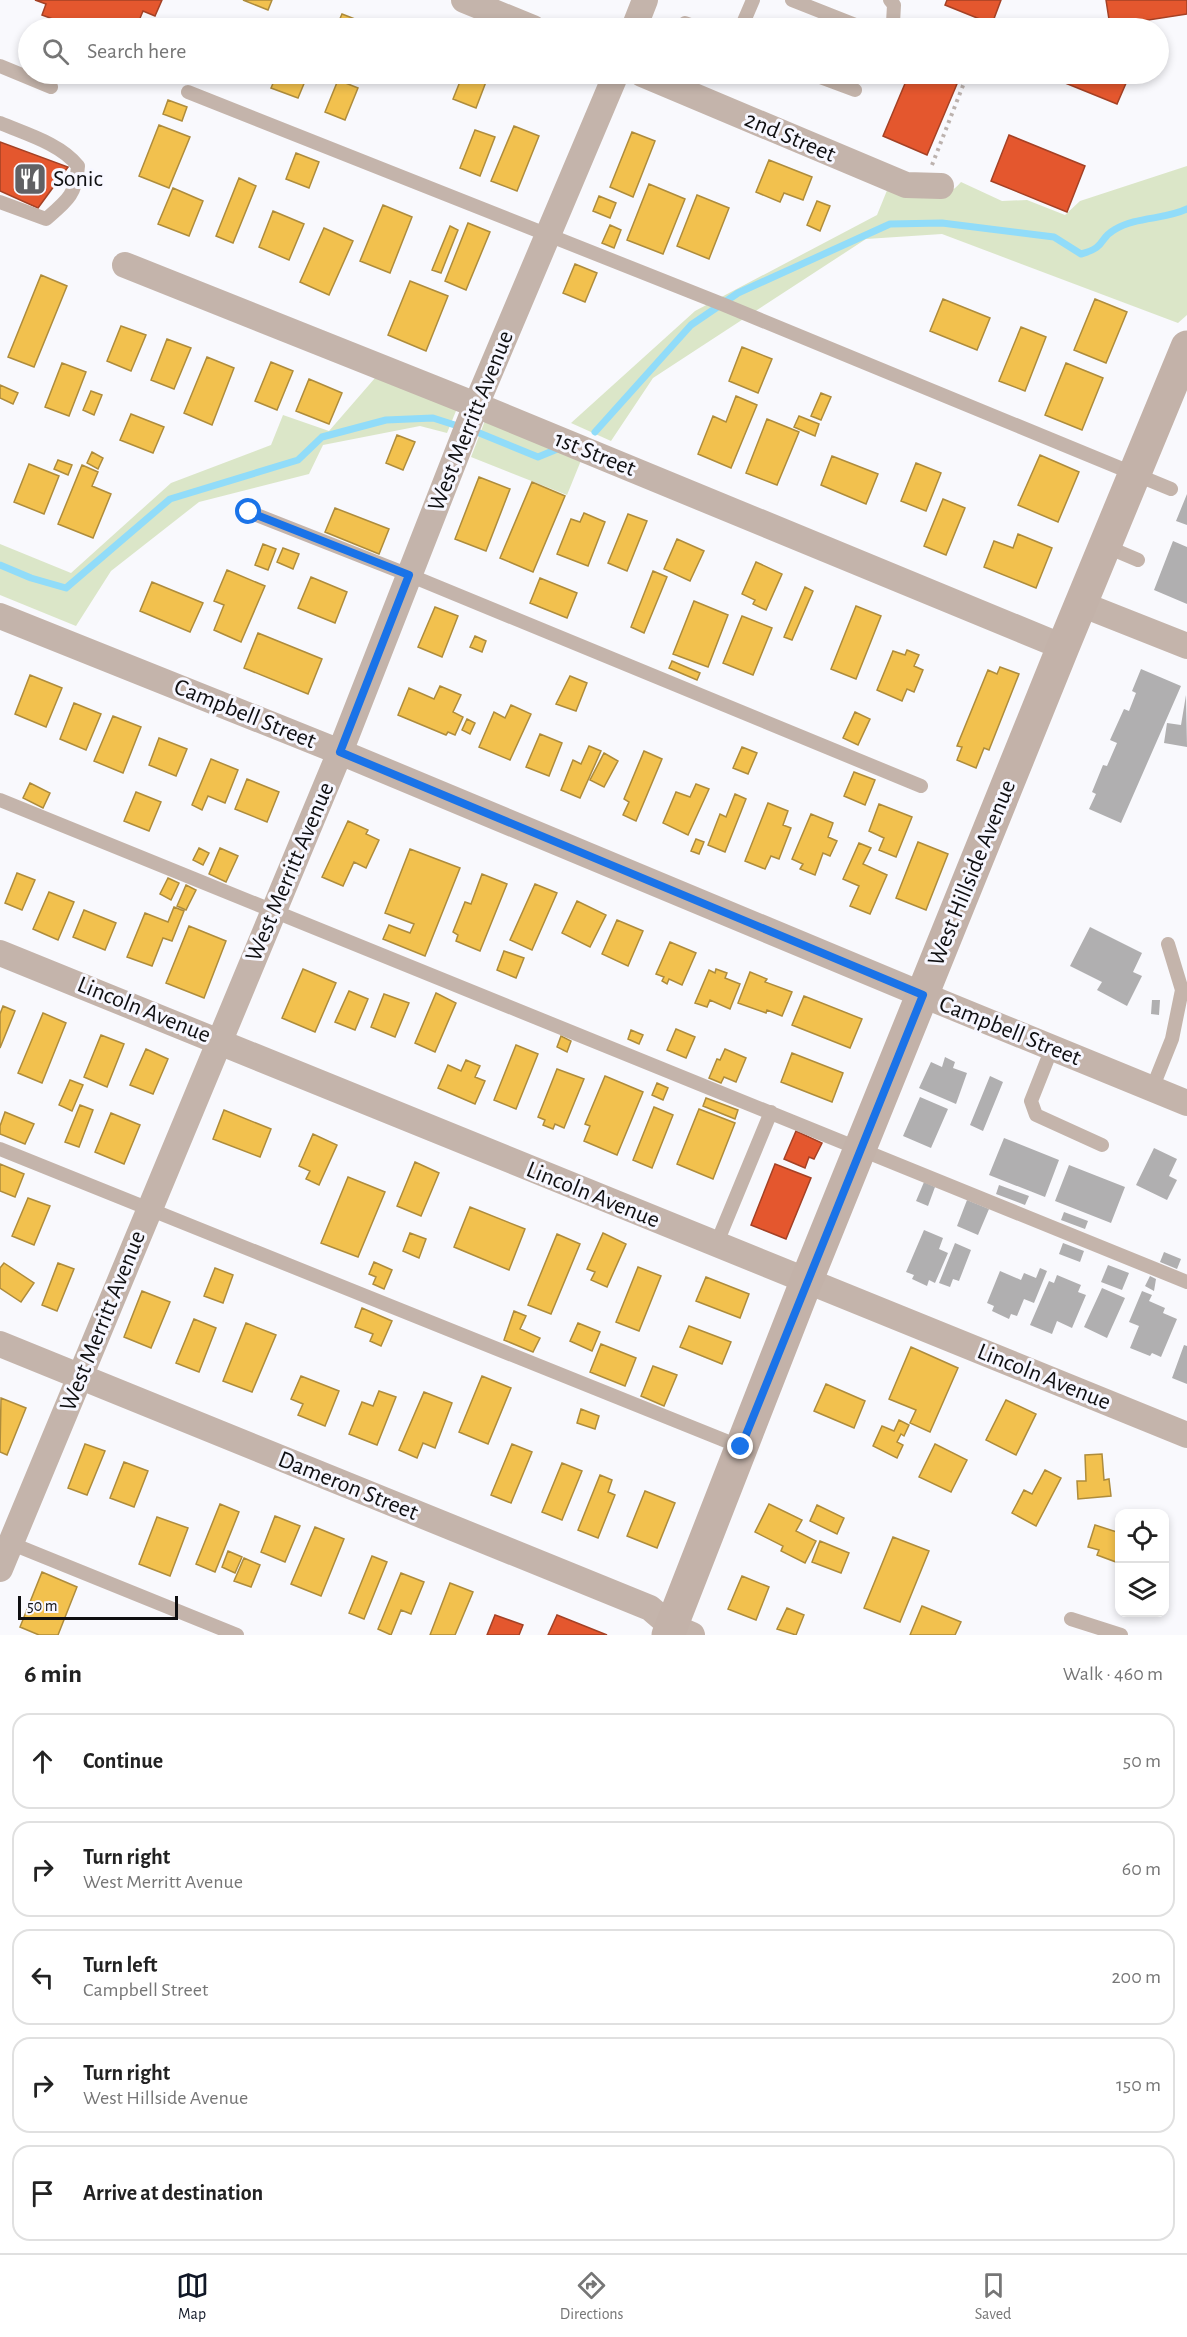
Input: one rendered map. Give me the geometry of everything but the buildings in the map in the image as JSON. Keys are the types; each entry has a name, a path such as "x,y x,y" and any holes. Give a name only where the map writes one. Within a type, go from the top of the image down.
{"street":[{"path":"464,0 508,18"},
{"path":"638,18 645,0"},
{"name":"West Merritt Avenue","path":"0,1569 5,1541 80,1377 340,752 460,445 612,84"},
{"name":"2nd Street","path":"666,84 906,185 935,179"},
{"name":"1st Street","path":"125,265 1063,647"},
{"name":"West Hillside Avenue","path":"677,1632 741,1447 806,1282 1187,347"},
{"path":"1081,604 1187,646"},
{"name":"Campbell Street","path":"0,616 340,752 1187,1103"},
{"name":"Lincoln Avenue","path":"0,953 1187,1435"},
{"name":"Dameron Street","path":"0,1344 650,1608 677,1632"}],"lane":[{"path":"745,18 753,0"},
{"path":"792,0 838,18"},
{"path":"890,0 894,5 893,18"},
{"path":"0,66 18,73"},
{"path":"44,84 51,87"},
{"path":"839,84 855,90"},
{"path":"188,92 548,235 1171,489"},
{"path":"0,123 61,150 78,166 77,183 71,197 46,219 0,202"},
{"path":"249,512 409,575 921,786"},
{"path":"1105,546 1138,560"},
{"path":"0,800 1187,1282"},
{"path":"1152,1089 1172,1039 1182,990 1168,944"},
{"path":"1052,1048 1031,1101 1036,1114 1102,1145"},
{"path":"716,1245 771,1112"},
{"path":"0,1149 741,1447"},
{"path":"5,1541 237,1635"},
{"path":"1071,1620 1121,1635"}],"path":[{"path":"935,179 964,84"}],"green space":[{"path":"1187,166 1187,315 1178,323 942,234 866,239 653,378 611,441 571,423 695,311 877,215 888,188 917,194 937,195 954,189 961,182 1002,201 1027,200 1065,215 1080,201"},
{"path":"375,378 458,406 447,433 420,426 323,445 309,474 199,502 111,571 76,626 0,595 0,544 71,573 171,483 271,445 283,415 329,431"},
{"path":"486,418 582,458 567,495 471,457"}],"waterway":[{"path":"595,432 691,325 738,293 890,224 942,223 1054,237 1081,254 1095,249 1109,233 1132,222 1170,215 1187,209"},
{"path":"0,565 31,578 66,588 170,499 298,460 322,437 386,420 433,418 461,427"},
{"path":"472,430 538,457 555,450"}],"place":[{"name":"Sonic","path":"30,179"}],"route":[{"path":"249,512 409,575 340,752 923,995 741,1447"}]}
